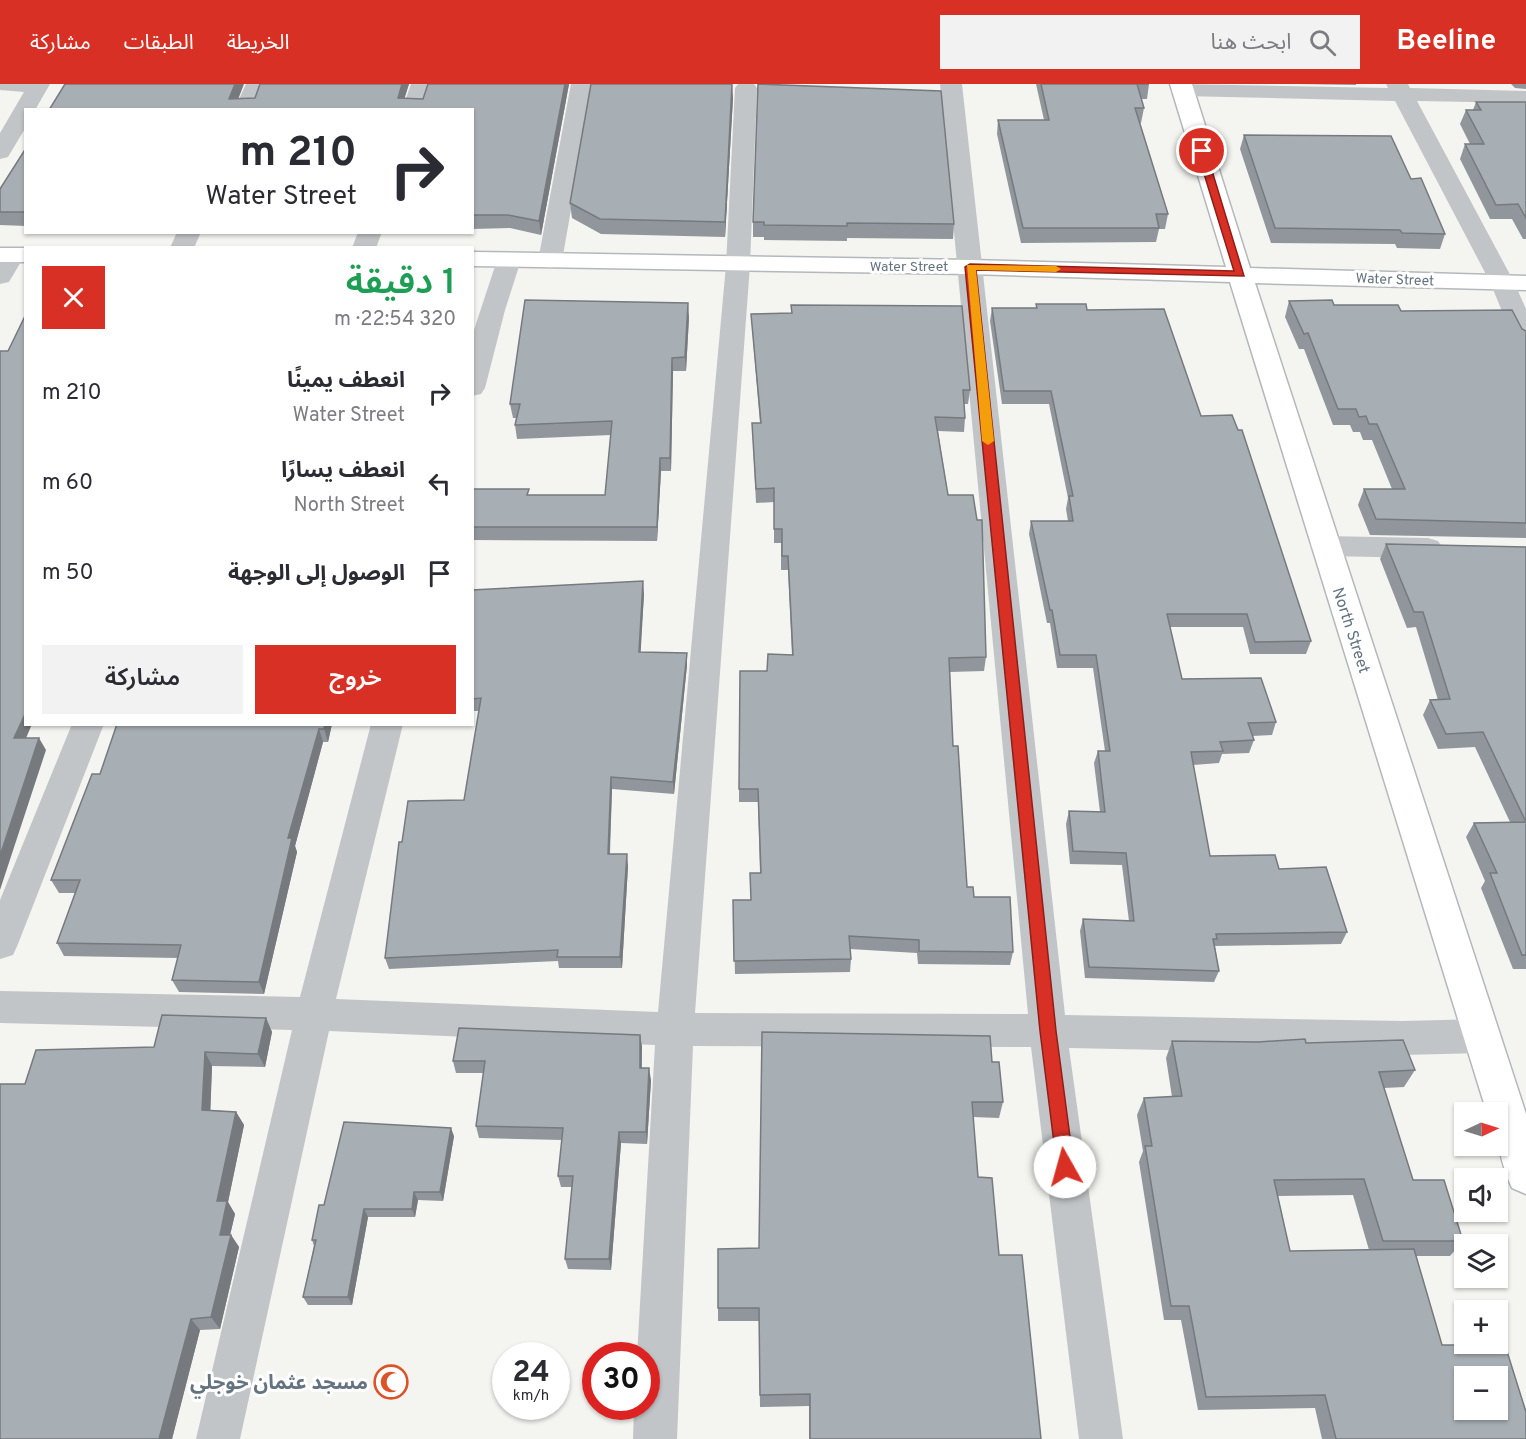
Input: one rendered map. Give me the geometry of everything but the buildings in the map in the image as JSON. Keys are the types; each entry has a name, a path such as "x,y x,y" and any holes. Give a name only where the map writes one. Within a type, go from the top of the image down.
{"street":[{"path":"0,84 38,86 25,108"},
{"path":"246,108 256,84"},
{"path":"414,108 422,84"},
{"path":"550,261 582,84"},
{"path":"1182,87 1400,90 1526,97"},
{"name":"North Street","path":"1182,87 1325,546 1526,1173"},
{"path":"655,1439 675,1029 738,265 746,88"},
{"path":"1400,90 1514,282 1526,338"},
{"path":"945,93 970,267 1048,1031 1101,1439"},
{"path":"0,152 24,110"},
{"path":"0,277 13,255"},
{"name":"Water Street","path":"474,260 970,267 1514,282"},
{"path":"474,380 492,310 509,260"},
{"path":"1325,546 1455,548"},
{"path":"0,944 87,726"},
{"path":"218,1439 314,1014 386,726"},
{"path":"0,1007 314,1014 675,1029 1048,1031 1403,1038 1482,1036"}],"slow traffic":[{"path":"988,441 970,267 1056,269"}],"place":[{"name":"مسجد عثمان خوجلي","path":"391,1382"}],"route":[{"path":"1065,1167 1048,1031 970,267 1240,274 1202,151"}]}
